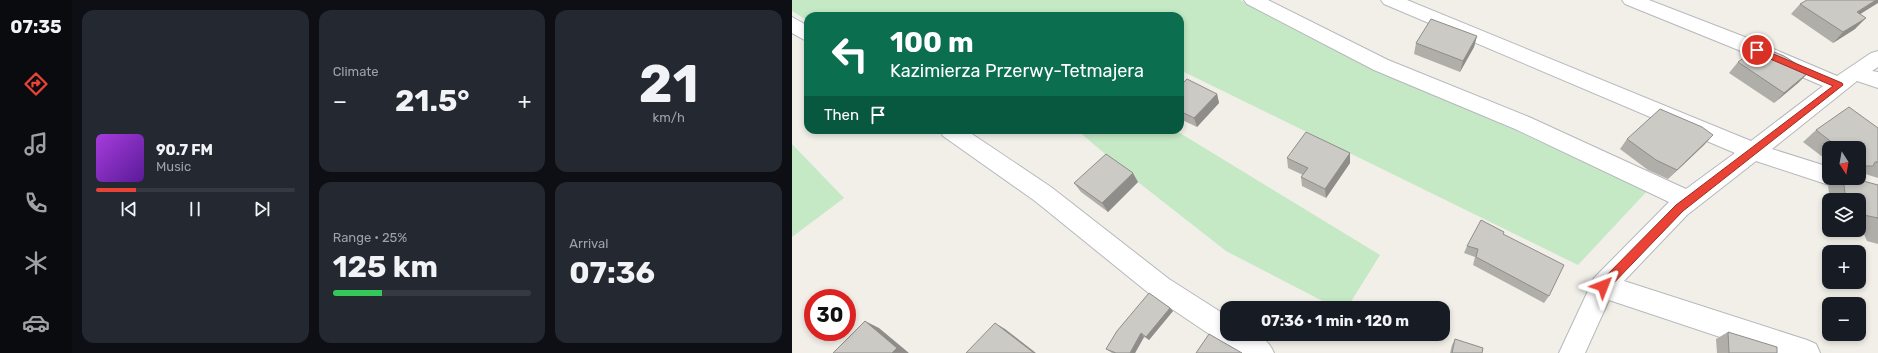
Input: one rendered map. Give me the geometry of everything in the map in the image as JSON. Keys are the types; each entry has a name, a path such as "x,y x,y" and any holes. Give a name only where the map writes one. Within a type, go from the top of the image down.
{"street":[{"path":"1253,0 1380,64 1522,123 1689,201"},
{"path":"1390,0 1753,151 1822,174"},
{"path":"1631,0 1742,44 1847,79 1878,80"},
{"path":"792,24 804,32"},
{"path":"1572,353 1603,286 1680,208 1847,79 1878,58"},
{"path":"956,134 1043,194 1160,287 1220,326"},
{"path":"1603,286 1807,353"},
{"path":"1243,341 1261,353"}],"green space":[{"path":"792,0 1240,0 1360,61 1648,190 1578,265 1184,72 1184,12 804,12 804,18 792,11"},
{"path":"1082,134 1182,134 1380,255 1351,301 1322,301 1226,251 1138,182"},
{"path":"792,144 844,198 792,237"}],"building":[{"path":"1807,0 1876,0 1857,12 1866,18 1843,32 1800,4"},
{"path":"1431,19 1477,36 1463,61 1416,43"},
{"path":"1760,46 1784,56 1809,72 1784,93 1738,62"},
{"path":"1187,79 1217,94 1194,118 1184,113 1184,82"},
{"path":"1849,107 1878,128 1878,162 1875,162 1873,166 1866,166 1866,141 1830,141 1816,130"},
{"path":"1660,109 1702,127 1713,135 1677,170 1656,160 1627,139"},
{"path":"1306,132 1350,153 1325,189 1301,177 1308,168 1287,158"},
{"path":"1106,154 1133,173 1102,203 1074,183"},
{"path":"1866,182 1878,185 1878,218 1866,215 1866,193 1845,193 1844,185 1866,185"},
{"path":"1481,220 1504,232 1503,234 1564,265 1549,296 1476,257 1478,249 1467,246"},
{"path":"1149,293 1170,308 1146,337 1141,333 1130,353 1116,353 1106,349 1117,331"},
{"path":"865,321 897,348 892,353 833,353 845,341 856,341 856,330"},
{"path":"995,323 1034,353 966,353"},
{"path":"1728,332 1777,347 1777,353 1729,353"},
{"path":"1209,334 1242,353 1196,353"},
{"path":"1455,339 1483,348 1482,353 1452,353"}],"route":[{"path":"1603,286 1680,208 1839,85 1757,50"}]}
